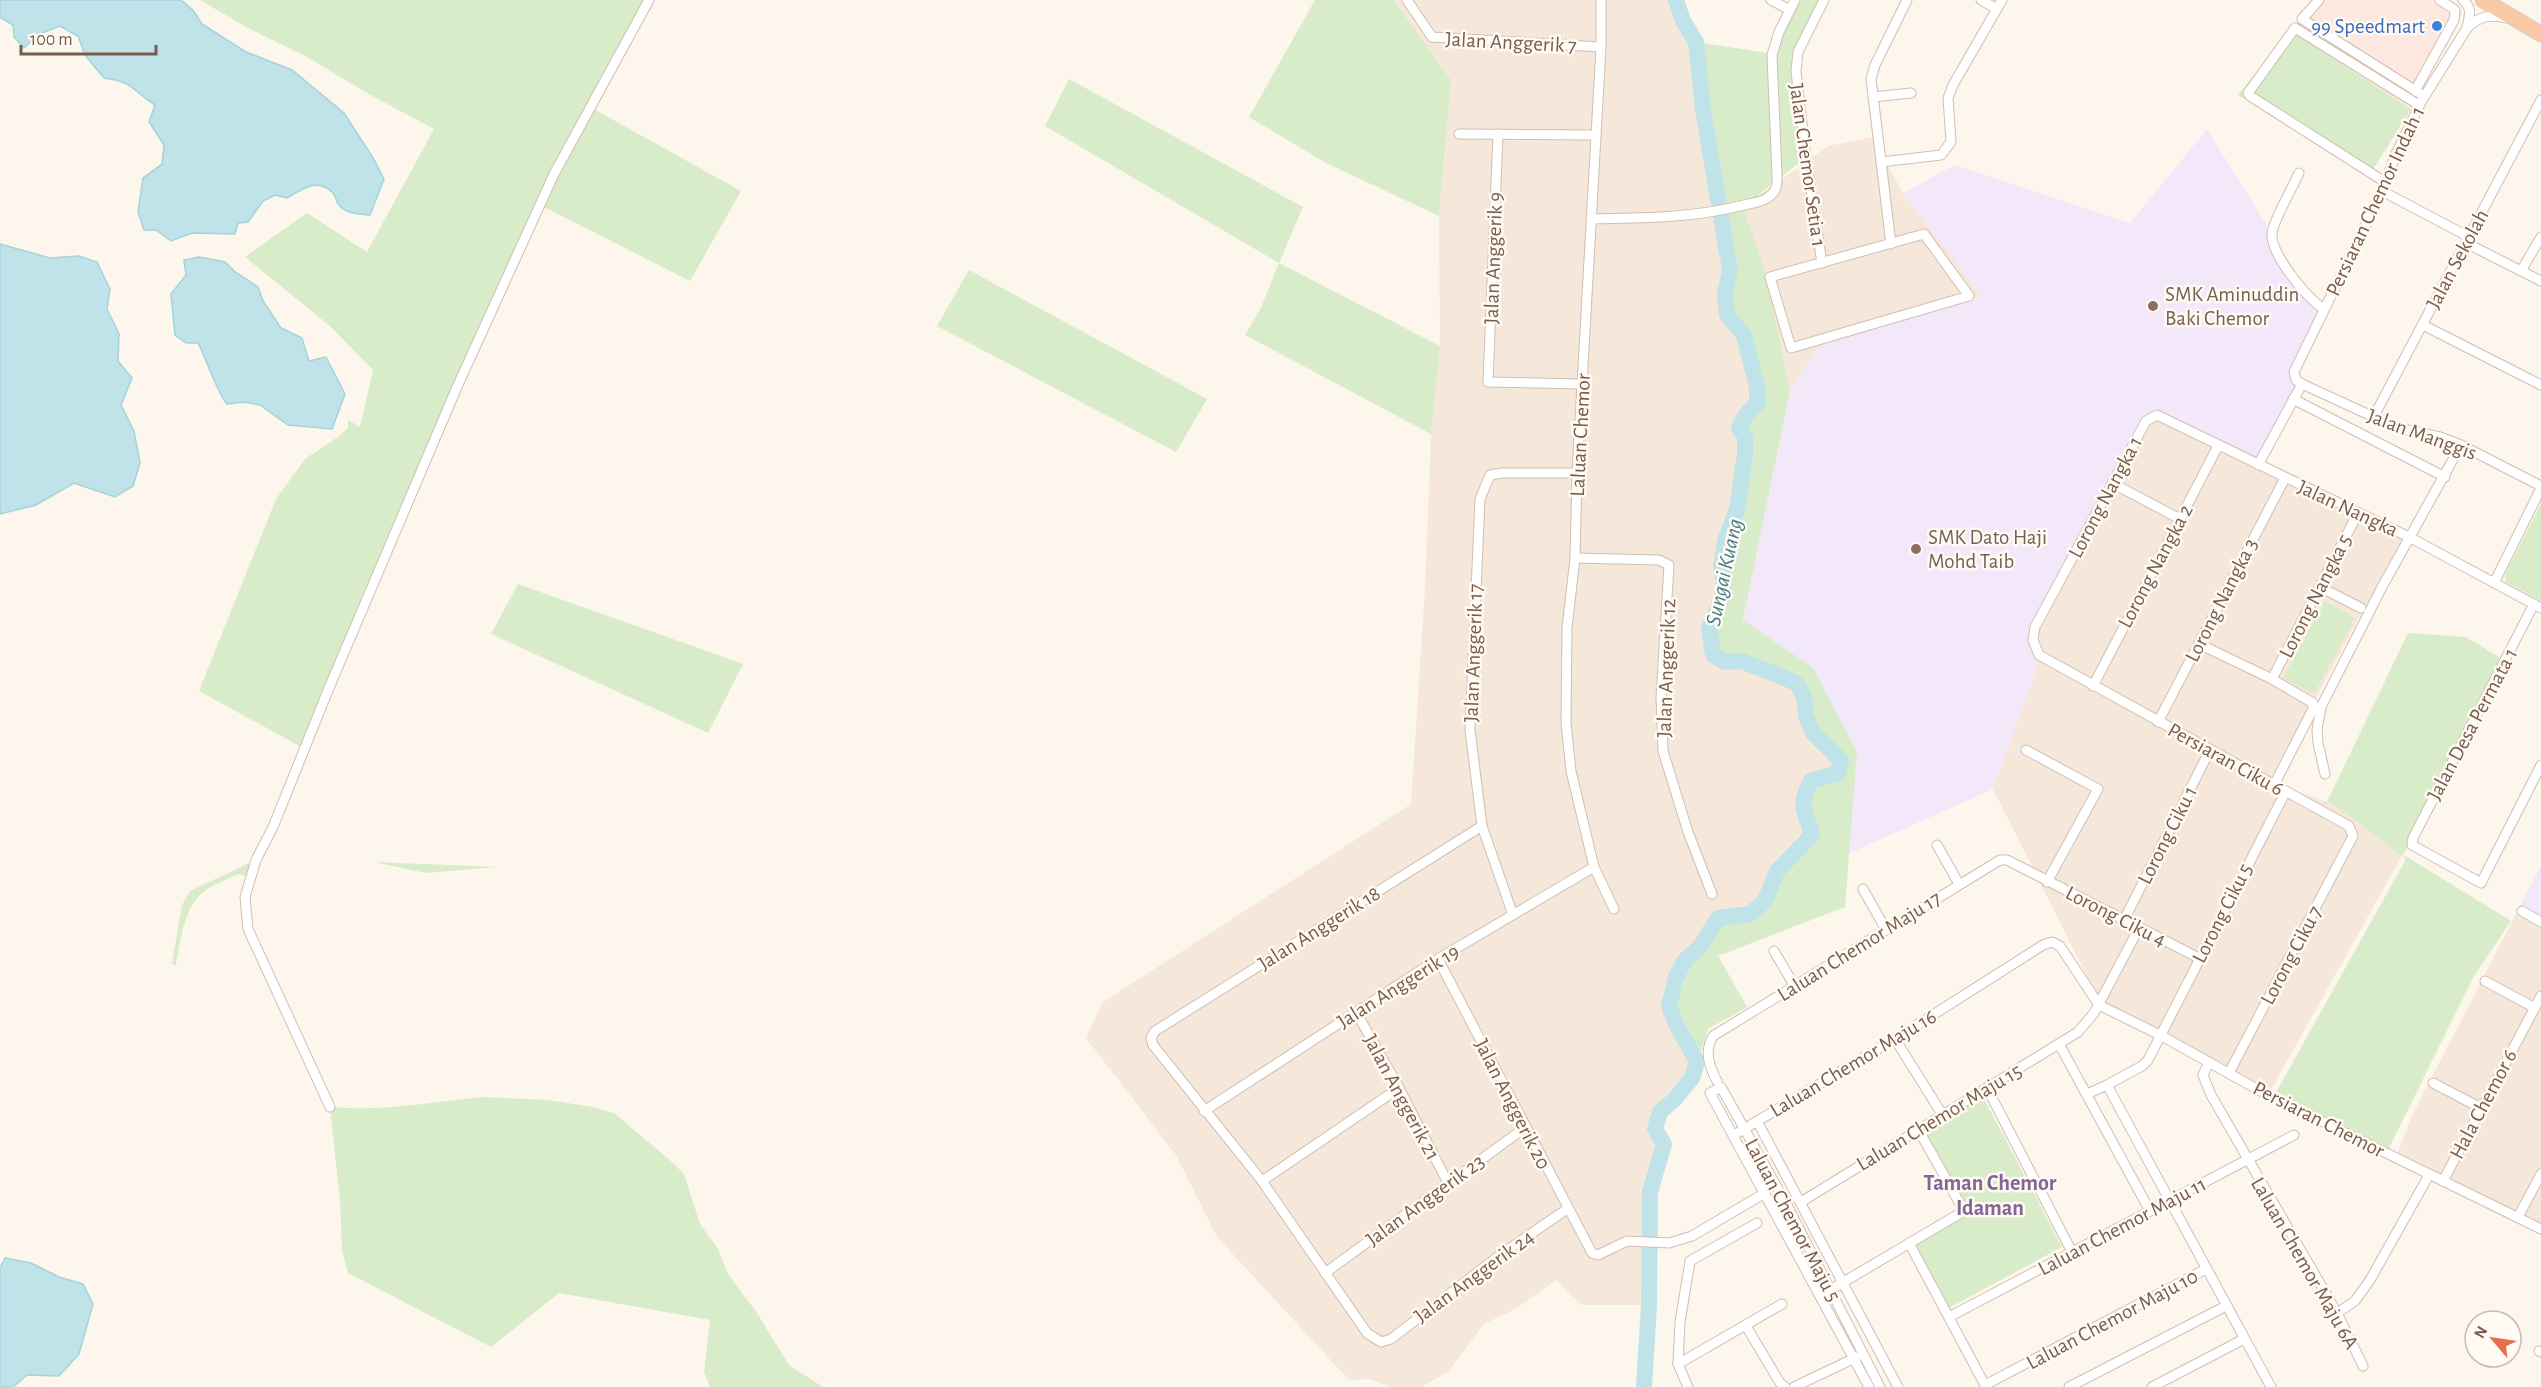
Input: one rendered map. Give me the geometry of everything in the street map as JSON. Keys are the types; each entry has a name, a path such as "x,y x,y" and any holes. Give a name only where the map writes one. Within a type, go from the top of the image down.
{"highway":[{"path":"2483,0 2541,34"},
{"path":"2504,0 2541,23"}],"street":[{"path":"330,1107 248,929 245,897 249,878 273,827 342,656 482,332 554,174 650,0"},
{"name":"Jalan Anggerik 7","path":"1407,0 1432,37 1600,47"},
{"name":"Laluan Chemor","path":"1601,0 1596,135 1577,473 1575,558 1567,628 1566,723 1571,771 1594,867 1614,909"},
{"path":"1771,0 1790,10"},
{"path":"1591,219 1678,217 1761,201 1770,196 1777,188 1772,55 1779,32 1795,0"},
{"name":"Jalan Chemor Setia 1","path":"1822,263 1796,71 1798,52 1824,0"},
{"path":"1891,244 1872,72 1907,0"},
{"path":"1881,162 1941,155 1951,141 1948,98 1953,85 1999,4 1981,0"},
{"path":"2319,0 2302,19 2415,91 2421,101"},
{"path":"2415,91 2454,20 2455,10 2440,0"},
{"path":"2463,0 2469,6 2470,13 2467,28"},
{"path":"2467,28 2485,16 2518,20"},
{"path":"2454,20 2467,28"},
{"path":"2421,101 2295,28 2248,93 2467,240 2541,281"},
{"name":"Persiaran Chemor Indah 1","path":"2299,382 2294,372 2384,186 2421,101 2467,28"},
{"path":"1873,97 1911,93"},
{"name":"Jalan Sekolah","path":"2373,418 2541,100"},
{"path":"1459,134 1596,135"},
{"name":"Jalan Anggerik 9","path":"1498,134 1488,382 1582,384"},
{"path":"2299,173 2272,232 2273,243 2311,301 2324,309"},
{"path":"1924,234 1969,296 1791,348 1770,278 1822,263 1924,234"},
{"path":"2521,271 2541,237"},
{"path":"2423,324 2541,385"},
{"path":"2258,465 2293,399 2299,382"},
{"name":"Jalan Manggis","path":"2299,382 2398,428 2440,437 2461,445 2541,487"},
{"path":"2293,399 2445,477"},
{"name":"Jalan Nangka","path":"2152,416 2157,415 2411,538 2538,606"},
{"name":"Lorong Nangka 1","path":"2093,686 2039,655 2033,640 2035,627 2146,421 2152,416"},
{"path":"2325,774 2317,730 2321,707 2382,587 2461,445"},
{"name":"Lorong Nangka 2","path":"2093,686 2218,446"},
{"name":"Jalan Anggerik 17","path":"1513,915 1482,826 1473,760 1469,700 1480,499 1490,475 1577,473"},
{"name":"Lorong Nangka 3","path":"2158,722 2284,478"},
{"path":"2112,483 2180,519"},
{"path":"2494,582 2541,487"},
{"name":"Lorong Nangka 5","path":"2272,679 2358,513"},
{"name":"Jalan Anggerik 12","path":"1575,558 1659,560 1669,565 1660,698 1663,751 1688,832 1712,894"},
{"path":"2320,587 2361,608"},
{"name":"Jalan Desa Permata 1","path":"2538,606 2413,838 2412,845 2481,883 2541,765"},
{"path":"2199,644 2272,679 2313,704 2313,709 2274,785"},
{"name":"Persiaran Ciku 6","path":"2093,686 2349,826 2353,836"},
{"name":"Lorong Ciku 4","path":"2026,750 2098,789 2048,882 2199,958"},
{"name":"Lorong Ciku 1","path":"2124,920 2211,750"},
{"name":"Lorong Ciku 5","path":"2087,1094 2142,1066 2148,1060 2286,791"},
{"name":"Jalan Anggerik 18","path":"1204,1111 1153,1045 1151,1038 1155,1031 1482,826"},
{"name":"Lorong Ciku 7","path":"2229,1073 2353,836"},
{"path":"1936,845 1959,884"},
{"name":"Laluan Chemor Maju 17","path":"1719,1084 1708,1062 1709,1045 1713,1036 1885,928 2000,860 2007,860 2048,882"},
{"name":"Jalan Anggerik 19","path":"1204,1111 1438,959 1594,867"},
{"path":"1863,890 1885,928"},
{"path":"2522,912 2541,922"},
{"name":"Laluan Chemor Maju 15","path":"1801,1202 2078,1032 2099,1005 2139,928"},
{"name":"Laluan Chemor Maju 16","path":"1898,1387 1756,1121 1895,1039 2043,945 2052,942 2060,946 2099,1005"},
{"path":"1774,951 1794,985"},
{"name":"Jalan Anggerik 20","path":"1438,959 1587,1248 1592,1253 1598,1255 1627,1241 1669,1243 1692,1236 1765,1193"},
{"path":"2485,981 2535,1008"},
{"name":"Hala Chemor 6","path":"2443,1181 2541,996"},
{"name":"Persiaran Chemor","path":"2099,1005 2429,1175 2541,1229"},
{"name":"Jalan Anggerik 21","path":"1356,1012 1400,1088 1448,1183"},
{"path":"1895,1039 1942,1114"},
{"path":"2059,1044 2150,1211"},
{"name":"Laluan Chemor Maju 6A","path":"2209,1062 2203,1075 2204,1082 2337,1313 2363,1366"},
{"path":"2433,1083 2481,1108"},
{"name":"Laluan Chemor Maju 5","path":"1869,1387 1857,1357 1830,1290 1719,1084 1710,1093 1820,1296 1857,1357 1880,1387"},
{"path":"2107,1085 2271,1387"},
{"path":"1262,1181 1400,1088"},
{"path":"1987,1088 2072,1252"},
{"path":"1204,1111 1262,1181 1325,1273"},
{"path":"1734,1136 1756,1121"},
{"name":"Jalan Anggerik 23","path":"1325,1273 1526,1127"},
{"path":"1820,1296 1964,1211 1918,1130"},
{"name":"Laluan Chemor Maju 11","path":"1949,1317 2294,1135"},
{"path":"2518,1217 2541,1174"},
{"path":"2337,1313 2355,1301 2365,1287 2429,1175"},
{"name":"Jalan Anggerik 24","path":"1325,1273 1367,1333 1381,1342 1391,1339 1500,1255 1567,1209"},
{"path":"1688,1387 1678,1364 1680,1322 1690,1261 1757,1223"},
{"path":"1909,1243 1986,1386"},
{"name":"Laluan Chemor Maju 10","path":"1986,1386 2206,1269"},
{"path":"1678,1364 1782,1304"},
{"path":"2068,1387 2226,1306"},
{"path":"1746,1326 1780,1383 1785,1387"},
{"path":"2152,1387 2244,1339"},
{"path":"1794,1387 1857,1357"}],"shaded area":[{"path":"1394,0 1676,0 1683,21 1696,42 1699,59 1703,109 1718,212 1730,270 1725,295 1727,315 1744,335 1757,387 1757,403 1745,416 1745,454 1737,509 1725,541 1721,567 1724,581 1722,599 1709,627 1725,662 1741,661 1797,684 1804,697 1806,716 1823,745 1841,761 1838,773 1811,781 1802,812 1812,835 1777,871 1765,901 1750,914 1718,918 1700,947 1685,960 1676,977 1669,1006 1697,1062 1692,1078 1674,1100 1660,1112 1655,1129 1664,1144 1650,1192 1649,1305 1582,1305 1556,1280 1517,1308 1484,1324 1448,1372 1421,1387 1390,1387 1370,1379 1349,1380 1217,1237 1176,1155 1086,1038 1103,1002 1411,804 1425,587 1431,434 1440,346 1439,216 1451,80"},
{"path":"2315,0 2450,0 2460,6 2462,14 2411,109 2290,30"},
{"name":"SMK Dato Haji Mohd Taib","path":"2207,129 2323,316 2294,371 2301,384 2258,465 2152,416 2038,616 2041,655 1993,789 1848,854 1857,752 1743,621 1790,391 1822,342 1982,296 1903,193 1955,165 2130,223"},
{"path":"1872,137 1903,193 1982,296 1822,342 1790,391 1765,271 1743,207 1828,146"},
{"path":"2152,416 2410,538 2366,605 2271,782 2327,802 2402,856 2269,1093 2099,1000 1993,789 2041,655 2038,616"},
{"path":"2541,865 2541,917 2520,906"},
{"path":"2520,906 2541,920 2541,1231 2395,1160 2412,1116"}],"green space":[{"path":"200,0 649,0 590,107 741,191 690,281 540,205 305,749 199,691 276,499 305,459 348,428 348,420 360,427 373,370 331,327 245,257 307,213 367,252 434,129 309,58 246,27"},
{"path":"1315,0 1394,0 1451,80 1439,216 1326,163 1249,117"},
{"path":"1799,0 1820,0 1796,50 1804,159 1743,207 1765,271 1790,391 1743,620 1813,668 1857,752 1845,907 1718,956 1747,1007 1708,1029 1697,1062 1669,1006 1676,977 1685,960 1700,947 1718,918 1750,914 1765,901 1777,871 1812,835 1803,802 1811,781 1838,773 1841,762 1813,733 1806,716 1804,697 1797,684 1741,661 1725,662 1713,655 1709,627 1722,599 1724,581 1721,567 1725,541 1737,509 1745,454 1745,436 1739,428 1745,416 1757,403 1757,387 1744,335 1727,315 1725,295 1730,270 1718,212 1696,42 1775,54 1781,34"},
{"path":"2290,30 2411,109 2369,176 2238,95"},
{"path":"1069,79 1303,207 1279,263 1045,126"},
{"path":"1279,263 1440,346 1431,434 1245,335 1261,308"},
{"path":"969,270 1207,399 1176,452 937,326"},
{"path":"2541,504 2541,601 2506,582 2505,574"},
{"path":"518,584 743,664 708,733 491,634"},
{"path":"2325,601 2355,618 2314,694 2283,678"},
{"path":"2408,633 2466,637 2504,660 2402,856 2327,802"},
{"path":"2404,855 2511,921 2474,976 2387,1152 2274,1096 2405,861"},
{"path":"256,860 249,878 239,874 212,886 198,897 186,920 176,965 172,964 182,905 190,891"},
{"path":"373,862 498,867 426,873"},
{"path":"1982,1095 2062,1247 1947,1309 1915,1245 1968,1214 1921,1130"},
{"path":"482,1097 548,1100 593,1107 614,1113 672,1162 684,1174 700,1224 718,1249 728,1274 757,1313 789,1365 823,1387 710,1387 704,1372 710,1320 559,1293 491,1347 348,1273 342,1250 340,1201 330,1107 406,1106"}],"water":[{"path":"0,0 181,0 193,10 202,24 246,52 292,70 344,113 384,179 370,215 345,210 338,204 333,193 327,188 316,185 304,188 287,198 275,195 263,201 248,222 238,223 235,234 192,233 171,241 156,230 144,230 138,212 143,178 162,164 164,145 149,122 155,105 128,85 104,78 85,55 78,36 60,26 39,34 24,48 14,37 13,25 0,17"},
{"path":"0,244 50,258 79,256 97,262 110,289 107,309 119,334 118,361 132,378 121,405 134,431 140,463 133,486 115,497 74,483 36,505 0,514"},
{"path":"199,257 225,262 258,287 263,301 281,328 302,338 309,361 326,357 345,394 332,429 288,425 260,405 244,402 227,404 223,399 198,343 186,343 175,335 171,294 186,275 184,260"},
{"path":"5,1258 31,1263 59,1277 83,1284 93,1304 79,1354 59,1376 27,1375 13,1387 0,1387 0,1268"}],"waterway":[{"name":"Sungai Kuang","path":"1644,1387 1649,1305 1650,1192 1664,1144 1655,1129 1660,1112 1674,1100 1692,1078 1697,1062 1669,1006 1676,977 1685,960 1700,947 1718,918 1750,914 1765,901 1777,871 1812,835 1803,802 1811,781 1838,773 1841,761 1813,733 1806,716 1804,697 1797,684 1741,661 1725,662 1713,655 1709,627 1722,599 1724,581 1721,567 1725,541 1737,509 1745,454 1745,436 1739,428 1745,416 1757,403 1757,387 1744,335 1727,315 1725,295 1730,270 1703,109 1696,42 1683,21 1676,0"}],"place":[{"name":"99 Speedmart","path":"2437,26"},
{"name":"SMK Aminuddin Baki Chemor","path":"2153,306"},
{"name":"SMK Dato Haji Mohd Taib","path":"1916,549"}],"district":[{"name":"Taman Chemor Idaman","path":"1990,1194"}]}
